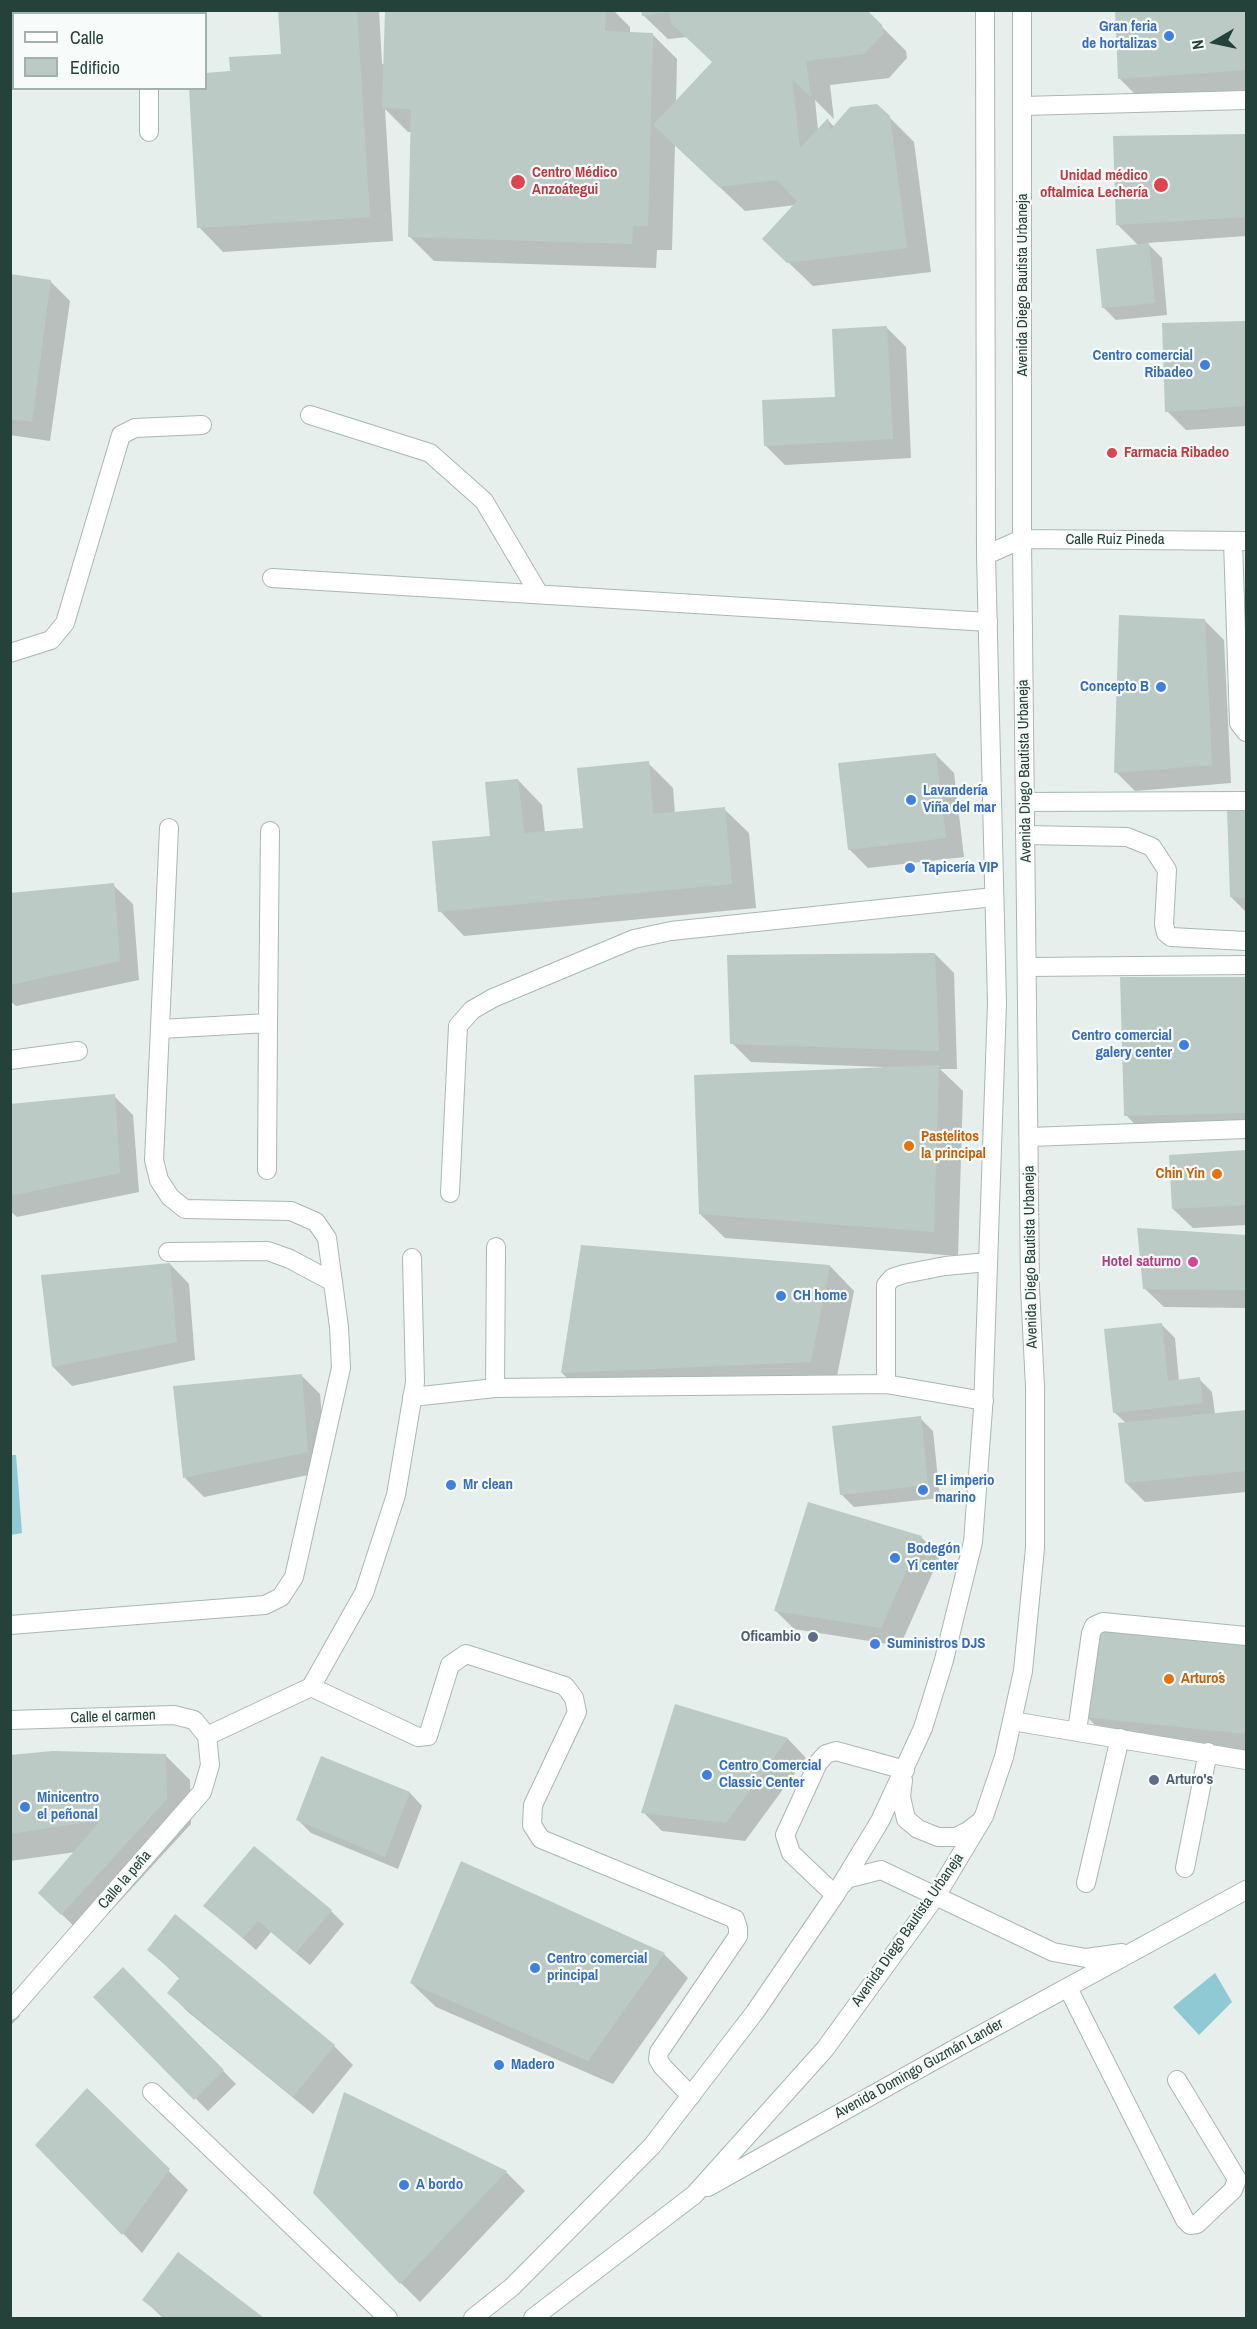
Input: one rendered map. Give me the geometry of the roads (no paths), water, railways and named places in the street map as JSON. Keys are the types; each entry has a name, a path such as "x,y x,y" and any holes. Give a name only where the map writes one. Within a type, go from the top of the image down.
{"street":[{"path":"473,2319 512,2287 652,2146 755,2012 836,1895 880,1821 922,1728 944,1660 973,1542 984,1401 997,1003 986,555 986,10"},
{"name":"Avenida Diego Bautista Urbaneja","path":"533,2319 694,2196 825,2049 936,1896 984,1816 1004,1757 1023,1671 1035,1548 1035,1387 1030,1288 1022,539 1022,10"},
{"path":"149,90 149,132"},
{"path":"1023,106 1246,100"},
{"path":"310,415 430,453 484,501 539,594"},
{"path":"10,653 51,640 65,623 121,435 135,428 202,424"},
{"name":"Calle Ruiz Pineda","path":"986,555 1022,539 1240,541"},
{"path":"1240,541 1239,723 1246,732"},
{"path":"272,578 988,622"},
{"path":"1025,801 1246,801"},
{"path":"10,1625 265,1605 281,1597 294,1577 340,1368 339,1327 327,1238 316,1222 291,1210 185,1209 170,1197 159,1180 154,1160 169,828"},
{"path":"267,1170 270,831"},
{"path":"1025,835 1127,837 1152,847 1167,870 1164,924 1166,933 1171,937 1246,941"},
{"path":"450,1193 458,1026 472,1010 493,998 634,939 671,931 994,897"},
{"path":"1028,968 1246,965"},
{"path":"161,1029 268,1023"},
{"path":"10,1060 78,1051"},
{"path":"1029,1137 1246,1129"},
{"path":"495,1388 496,1246"},
{"path":"168,1252 268,1251 290,1259 331,1281"},
{"path":"207,1736 311,1687 364,1593 396,1495 414,1382 412,1258"},
{"path":"886,1384 886,1285 892,1278 945,1266 988,1262"},
{"path":"411,1397 495,1388 886,1384 984,1401"},
{"path":"1077,1731 1091,1633 1094,1626 1103,1622 1246,1636"},
{"path":"311,1687 418,1737 428,1736 450,1665 466,1654 566,1686 574,1698 577,1712 533,1805 532,1825 541,1839 735,1919 738,1928 738,1936 659,2052 658,2060 662,2066 691,2096"},
{"name":"Calle el carmen","path":"10,1720 174,1714 194,1720 207,1736"},
{"path":"1012,1721 1246,1760"},
{"name":"Calle la peña","path":"10,2011 202,1792 210,1765 207,1736"},
{"path":"1086,1883 1120,1738"},
{"path":"836,1895 791,1854 785,1834 818,1763 826,1754 836,1751 905,1770"},
{"path":"1185,1868 1208,1752"},
{"path":"905,1770 901,1797 906,1819 918,1829 938,1838 956,1837 968,1832 984,1816"},
{"name":"Avenida Domingo Guzmán Lander","path":"836,1895 846,1879 880,1870 1036,1944 1071,1958 1111,1956 1146,1946"},
{"name":"Avenida Domingo Guzmán Lander","path":"694,2196 1246,1890"},
{"path":"1068,1988 1185,2220 1190,2224 1197,2224 1233,2190 1237,2179 1177,2080"},
{"path":"152,2092 388,2319"}],"water":[{"path":"11,1455 16,1455 22,1533 11,1535"},
{"path":"1215,1973 1232,2002 1199,2035 1173,2007"}],"place":[{"name":"Gran feria de hortalizas","path":"1169,36"},
{"name":"Centro Médico Anzoátegui","path":"518,182"},
{"name":"Unidad médico oftalmica Lechería","path":"1161,185"},
{"name":"Centro comercial Ribadeo","path":"1205,365"},
{"name":"Farmacia Ribadeo","path":"1112,453"},
{"name":"Concepto B","path":"1161,687"},
{"name":"Lavandería Viña del mar","path":"911,800"},
{"name":"Tapicería VIP","path":"910,868"},
{"name":"Centro comercial galery center","path":"1184,1045"},
{"name":"Pastelitos la principal","path":"909,1146"},
{"name":"Chin Yin","path":"1217,1174"},
{"name":"Hotel saturno","path":"1193,1262"},
{"name":"CH home","path":"781,1296"},
{"name":"Mr clean","path":"451,1485"},
{"name":"El imperio marino","path":"923,1490"},
{"name":"Bodegón Yi center","path":"895,1558"},
{"name":"Oficambio","path":"813,1637"},
{"name":"Suministros DJS","path":"875,1644"},
{"name":"Arturo´s","path":"1169,1679"},
{"name":"Centro Comercial Classic Center","path":"707,1775"},
{"name":"Arturo's","path":"1154,1780"},
{"name":"Minicentro el peñonal","path":"25,1807"},
{"name":"Centro comercial principal","path":"535,1968"},
{"name":"Madero","path":"499,2065"},
{"name":"A bordo","path":"404,2185"}]}
